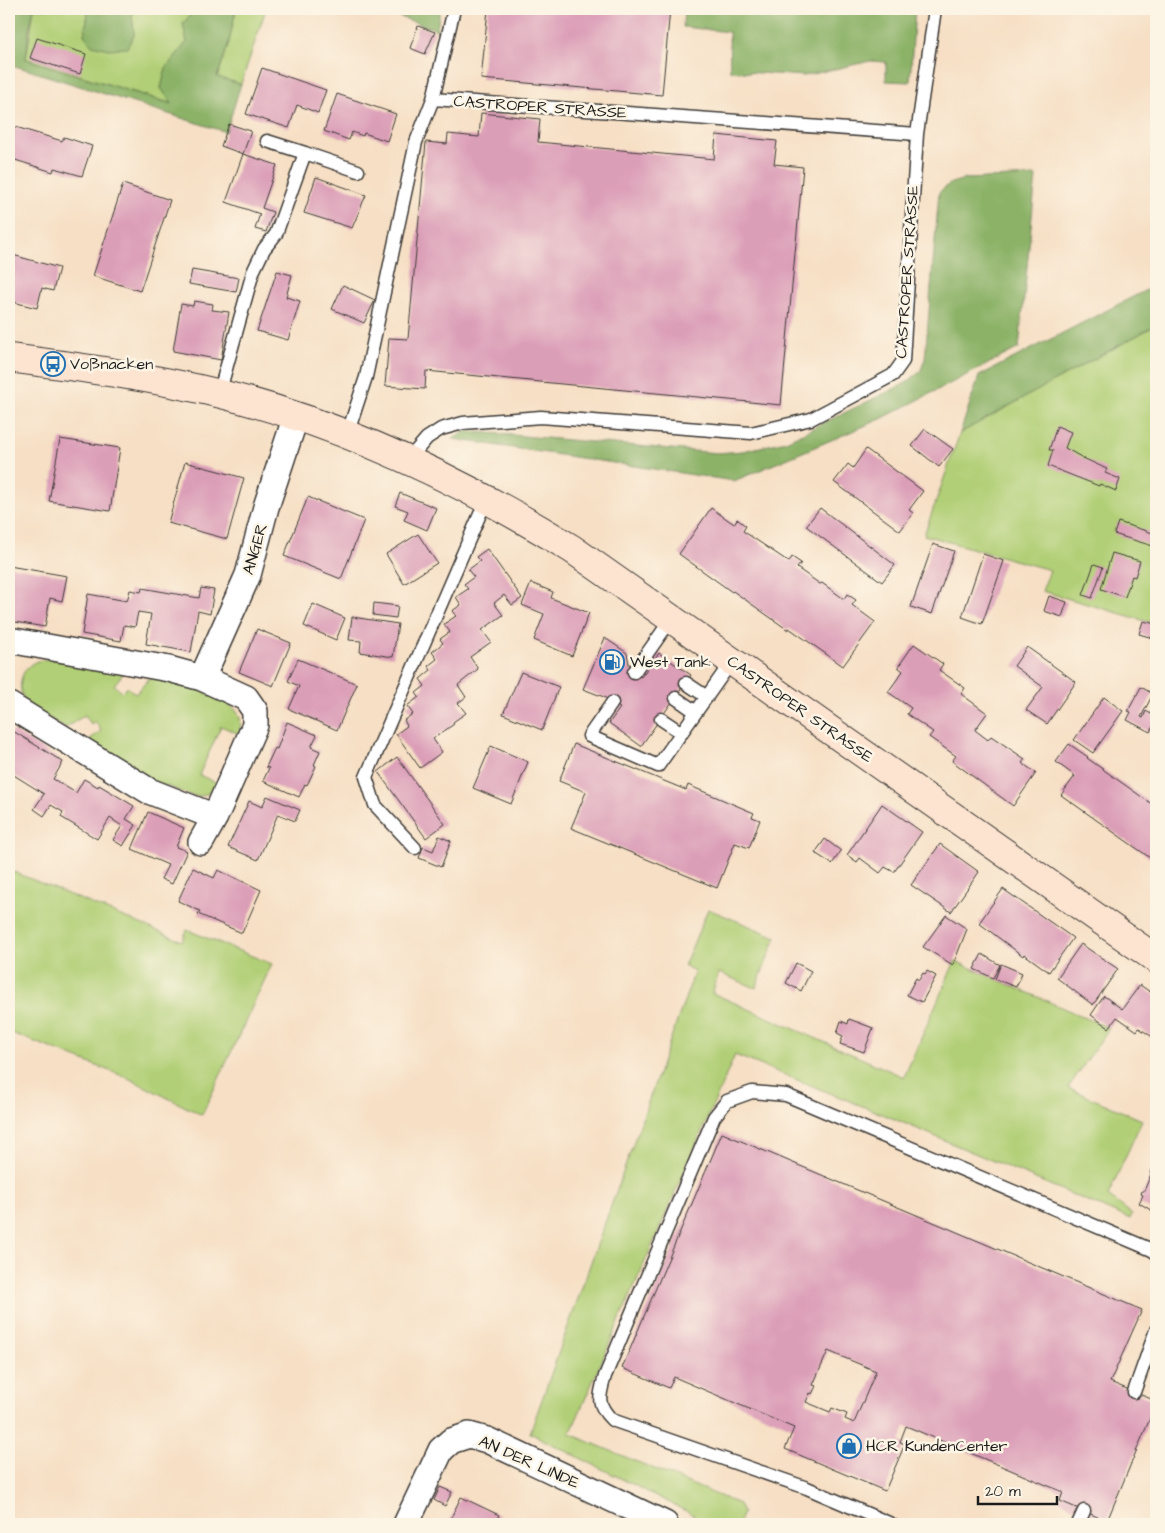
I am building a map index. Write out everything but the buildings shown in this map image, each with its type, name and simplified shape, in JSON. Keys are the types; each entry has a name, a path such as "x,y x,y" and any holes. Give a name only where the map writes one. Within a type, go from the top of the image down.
{"main road":[{"name":"CASTROPER STRASSE","path":"9,358 132,375 219,394 296,416 408,460 487,498 572,549 1156,959"}],"street":[{"name":"ANGER","path":"202,678 248,575 266,507 296,416"},
{"path":"9,642 170,669 202,678 246,698 255,711 255,725 215,817 201,842"},
{"path":"9,706 148,790 215,817"},
{"name":"AN DER LINDE","path":"406,1524 441,1450 451,1441 469,1435 488,1440 665,1524"}],"lane":[{"name":"CASTROPER STRASSE","path":"347,435 366,377 416,142 433,99 454,9"},
{"name":"CASTROPER STRASSE","path":"408,460 427,438 441,428 464,423 497,420 541,417 751,433 811,419 893,375 903,361 917,134 935,9"},
{"name":"CASTROPER STRASSE","path":"433,99 917,134"},
{"path":"267,140 358,171"},
{"path":"219,394 253,272 264,250 276,234 305,153"},
{"path":"415,848 375,805 366,777 487,498"},
{"path":"637,672 650,657 672,618"},
{"path":"612,703 589,736 658,766 732,661"},
{"path":"686,683 706,697"},
{"path":"676,698 696,712"},
{"path":"661,719 682,733"},
{"path":"891,1524 807,1488 612,1420 603,1411 598,1398 604,1376 714,1117 727,1101 752,1092 786,1095 1156,1253"},
{"path":"1134,1392 1156,1330"},
{"path":"1078,1524 1084,1511"}],"green space":[{"path":"9,9 34,9 29,30 26,59 172,104 161,88 166,68 187,42 183,24 195,9 236,9 229,42 217,77 241,84 226,132 9,64"},
{"path":"34,9 84,9 88,14 84,35 134,35 132,14 134,9 195,9 183,24 187,42 166,68 161,88 173,104 26,59"},
{"path":"84,9 134,9 132,14 134,35 127,48 108,49 92,45 84,35 88,14"},
{"path":"236,9 266,9 241,84 217,78 229,42"},
{"path":"378,9 440,9 437,30"},
{"path":"684,9 915,9 910,82 886,81 886,62 870,61 804,76 730,71 729,32 683,27"},
{"path":"1036,176 1019,348 881,419 734,481 453,439 466,431 717,453 743,451 786,441 906,383 920,372 925,359 939,192 951,183 965,179"},
{"path":"1156,285 1156,325 960,433 979,376"},
{"path":"1156,325 1156,624 1042,591 1050,570 924,535 960,433"},
{"path":"48,659 125,671 114,685 122,692 127,687 136,694 151,676 210,694 231,706 240,717 239,734 221,726 199,775 217,783 214,789 202,796 193,796 148,779 86,742 101,731 95,721 91,724 85,715 65,728 28,704 22,694 22,677 33,663"},
{"path":"9,870 182,941 187,930 272,964 202,1115 128,1078 9,1032"},
{"path":"708,909 776,937 756,988 719,973 712,993 904,1077 955,961 1109,1028 1068,1088 1142,1120 1108,1196 1132,1214 1130,1219 887,1116 735,1055 570,1434 739,1504 743,1513 738,1524 708,1524 688,1512 530,1433 695,971 684,966"}],"place":[{"name":"Voßnacken","path":"53,364"},
{"name":"West Tank","path":"612,662"},
{"name":"HCR KundenCenter","path":"849,1446"}]}
